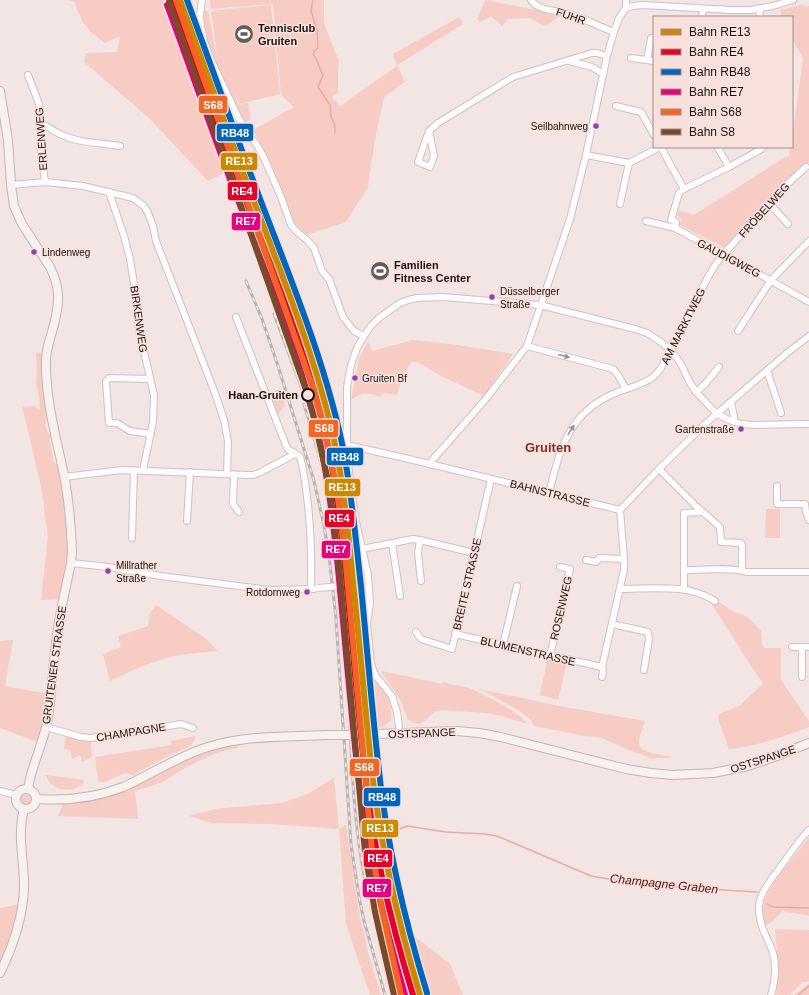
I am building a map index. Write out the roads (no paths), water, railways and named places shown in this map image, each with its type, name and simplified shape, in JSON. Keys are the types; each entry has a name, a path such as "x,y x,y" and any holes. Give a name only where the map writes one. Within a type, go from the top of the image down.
{"main road":[{"path":"0,91 8,140 14,206 22,224 50,267 57,286 57,312 47,350 46,373 48,401 64,477 72,542 71,563"},
{"name":"GRUITENER STRASSE","path":"28,788 46,727 53,679 56,637 71,563"},
{"name":"OSTSPANGE","path":"37,799 69,800 95,796 115,790 183,756 220,744 250,738 376,735 457,731 489,734 631,770 672,775 713,773 748,766 809,743"},
{"path":"28,788 35,792 37,799 32,807 24,809 17,803 16,795 20,790 28,788"},
{"path":"0,973 14,941 22,908 24,885 21,834 24,809"}],"street":[{"path":"202,0 200,16 204,41 211,60 239,119 261,153 281,197 291,225 314,248 322,271 332,285 343,317 354,331 364,336"},
{"name":"FUHR","path":"531,0 539,7 569,14 614,32"},
{"path":"429,464 482,404 527,346 570,219 586,155 607,56 619,18 626,8 626,0"},
{"path":"626,8 643,5 702,9 752,10 774,6 793,0"},
{"path":"759,8 760,16"},
{"path":"702,9 702,16"},
{"path":"631,58 651,60 651,38 653,38"},
{"path":"429,131 434,156 430,167 418,162 429,131 438,123 510,79 525,73 592,53 607,56"},
{"path":"568,61 592,67 603,74"},
{"name":"ERLENWEG","path":"28,74 39,104 44,182"},
{"path":"616,106 641,112 653,133"},
{"path":"41,123 60,134 72,138 86,142 120,146"},
{"path":"586,155 629,163 658,148"},
{"path":"661,148 684,189"},
{"path":"718,148 729,167"},
{"path":"672,225 679,193 763,148"},
{"path":"620,204 629,163"},
{"name":"FRÖBELWEG","path":"723,254 730,248 782,188 807,168"},
{"path":"11,186 44,182 83,186 133,198 144,206 153,226 156,241 224,420 228,441 233,504 239,512"},
{"name":"BIRKENWEG","path":"109,192 130,259 137,302 139,330 154,395 154,422 144,470"},
{"path":"769,203 788,224"},
{"name":"GAUDIGWEG","path":"646,221 672,225 809,302"},
{"path":"738,331 771,280 809,241"},
{"name":"AM MARKTWEG","path":"549,493 558,458 574,425 592,406 603,399 641,384 653,377 661,368 700,292 723,254"},
{"path":"400,734 397,712 392,696 376,676 371,665 367,624 370,603 369,584 350,482 347,445 347,387 351,365 357,348 364,336 371,326 387,311 400,303 416,298 453,297 540,305 636,329 653,336 671,350 681,364 696,392 717,414 742,424 809,424"},
{"path":"236,317 286,448 300,457 309,508 315,589"},
{"path":"602,677 602,667 624,570 620,510 659,469 717,414 767,370 809,336"},
{"path":"527,346 613,370 618,375 626,389"},
{"path":"696,392 705,384 719,367"},
{"path":"767,370 781,413"},
{"path":"150,379 109,378 106,381 109,423 117,423 130,431 151,434"},
{"path":"731,402 735,422"},
{"name":"BAHNSTRASSE","path":"347,445 620,510"},
{"path":"64,477 122,470 253,475 295,454"},
{"path":"659,469 720,527 721,542 740,542 742,545 742,570"},
{"path":"132,538 134,470"},
{"path":"188,521 190,472"},
{"name":"BREITE STRASSE","path":"416,632 421,639 452,649 491,479"},
{"path":"777,486 777,504 805,504 809,520"},
{"path":"684,590 684,513 703,512"},
{"path":"362,549 392,543 420,540 474,553"},
{"path":"420,540 418,553 422,581"},
{"path":"392,543 400,596"},
{"path":"586,560 596,562 599,558 624,559"},
{"path":"71,563 250,588 278,590 315,589 369,584"},
{"name":"ROSENWEG","path":"550,656 570,570 560,567"},
{"path":"684,570 809,572"},
{"path":"503,645 516,586"},
{"path":"620,589 675,588 704,594 714,600"},
{"path":"612,624 648,632 649,639 644,670"},
{"name":"BLUMENSTRASSE","path":"455,634 602,667"},
{"path":"792,648 809,647"},
{"path":"802,648 802,677"},
{"name":"CHAMPAGNE","path":"46,727 81,737 91,738 181,724 193,728"},
{"path":"0,791 16,795"},
{"path":"771,995 774,982 774,965 772,950 759,917 759,905 767,886 809,830"}],"waterway":[{"path":"313,0 311,11 317,30 318,48 313,54 323,75 318,87 330,105 331,116 335,126 335,133"},
{"name":"Champagne Graben","path":"389,833 407,826 446,832 485,834 497,836 591,876 638,884 757,892"},
{"name":"Champagne Graben","path":"767,904 773,907 809,908"},
{"path":"798,995 809,986"}],"railway":[{"path":"246,281 262,319 278,366 314,481 324,526 329,555 336,619 351,845 364,921 385,995"},
{"path":"274,314 309,408"},
{"path":"304,404 320,458 328,496 336,552 343,628"},
{"path":"344,642 354,798 362,864 377,924 402,995"}],"rail line":[{"name":"S68","path":"176,0 313,388 321,416 337,489 346,564 372,851 382,910 401,995"},
{"name":"RE13","path":"180,0 290,296 312,359 330,422 340,470 346,518 369,749 380,829 404,940 420,995"},
{"name":"RB48","path":"187,0 297,296 319,358 337,421 347,470 354,520 382,799 404,911 427,993"},
{"name":"S8","path":"169,2 306,390 314,418 330,490 339,565 365,852 375,912 394,995"},
{"name":"RE4","path":"173,2 272,267 305,360 323,424 330,456 340,522 368,801 390,913 413,995"},
{"name":"RE7","path":"167,5 298,362 316,425 323,457 333,523 361,802 383,913 405,995"}],"place":[{"name":"Tennisclub Gruiten","path":"244,34"},
{"name":"Seilbahnweg","path":"596,126"},
{"name":"Lindenweg","path":"34,252"},
{"name":"Familien Fitness Center","path":"380,271"},
{"name":"Düsselberger Straße","path":"492,297"},
{"name":"Gruiten Bf","path":"355,378"},
{"name":"Haan-Gruiten","path":"308,395"},
{"name":"Gartenstraße","path":"741,429"},
{"name":"Millrather Straße","path":"108,571"},
{"name":"Rotdornweg","path":"307,592"}],"district":[{"name":"Gruiten","path":"548,447"}]}
